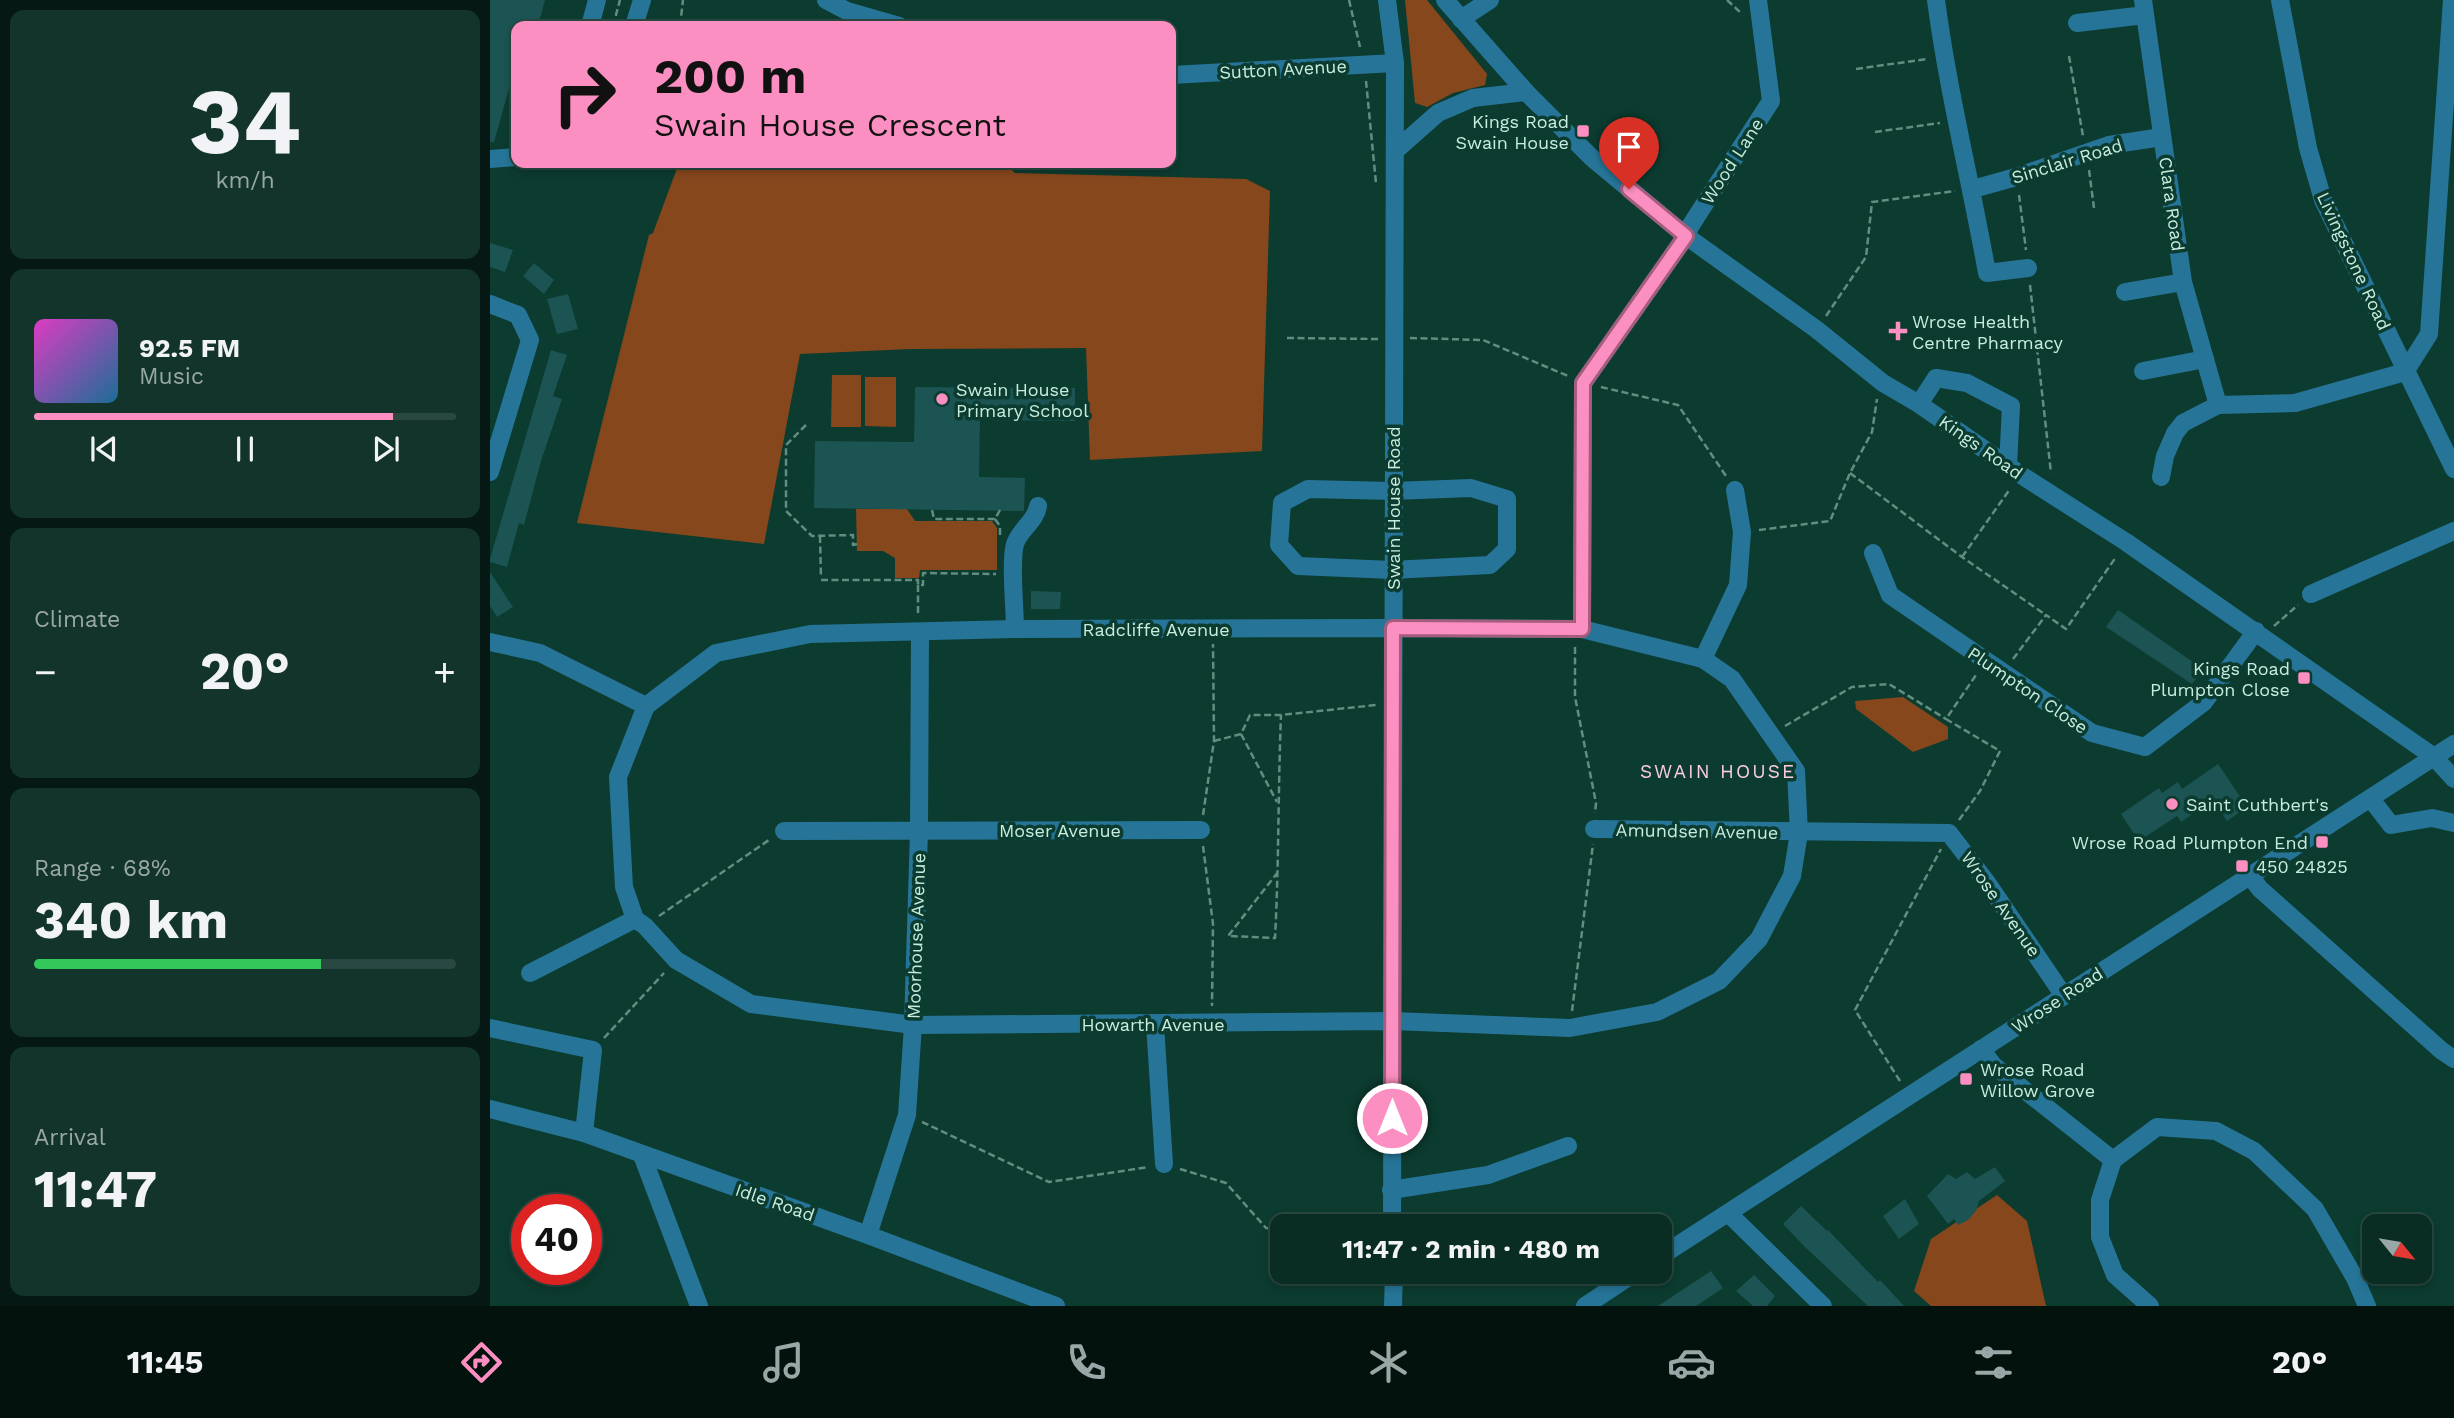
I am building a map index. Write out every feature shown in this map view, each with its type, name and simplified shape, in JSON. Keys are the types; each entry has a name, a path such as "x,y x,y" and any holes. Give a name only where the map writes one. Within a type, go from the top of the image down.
{"street":[{"path":"591,21 597,0"},
{"path":"636,21 642,0"},
{"path":"827,0 847,11 882,21"},
{"name":"Swain House Road","path":"1387,0 1395,63 1392,1214"},
{"name":"Kings Road","path":"1445,0 1526,92 1591,157 1686,236 1816,329 1883,383 1919,404 2014,471 2126,542 2256,631 2434,757 2454,779"},
{"path":"1461,19 1490,0"},
{"name":"Wood Lane","path":"1582,629 1583,383 1686,236 1771,101 1758,0"},
{"path":"1937,0 1944,56 1973,189 1987,273 2028,268"},
{"name":"Livingstone Road","path":"2280,0 2308,148 2323,201 2454,469"},
{"path":"2161,477 2165,456 2183,422 2218,405 2295,403 2405,372 2429,334 2452,0"},
{"path":"2077,23 2144,7"},
{"name":"Clara Road","path":"2144,7 2183,282 2218,405"},
{"name":"Sutton Avenue","path":"1176,75 1395,63"},
{"path":"1395,151 1438,113 1473,98 1526,92"},
{"name":"Sinclair Road","path":"1973,189 2017,177 2109,145 2162,137"},
{"path":"490,159 511,157"},
{"path":"2125,292 2183,282"},
{"path":"490,304 518,315 530,340 490,472"},
{"path":"2143,371 2205,359"},
{"path":"1919,404 1936,378 1967,383 2011,406 2014,471"},
{"path":"1471,488 1507,499 1507,549 1490,565 1392,570 1298,566 1279,545 1282,503 1308,489 1393,491 1471,488"},
{"path":"1703,659 1738,585 1742,532 1735,490"},
{"path":"1015,629 1014,548 1018,535 1035,516 1038,506"},
{"path":"2311,594 2454,531"},
{"name":"Plumpton Close","path":"1874,553 1890,595 2092,733 2145,747 2204,702 2256,631"},
{"name":"Radcliffe Avenue","path":"646,706 716,653 810,634 919,626 1015,629 1582,629 1703,659"},
{"name":"Moorhouse Avenue","path":"868,1235 907,1115 913,1025 919,831 919,626"},
{"path":"490,642 540,653 646,706 618,777 624,887 640,922 530,973"},
{"name":"Howarth Avenue","path":"640,922 676,960 751,1004 913,1025 1393,1021 1570,1028 1657,1012 1719,981 1759,939 1792,876 1799,833 1796,771 1732,680 1703,659"},
{"name":"Wrose Road","path":"1672,1249 2454,744"},
{"path":"2371,799 2391,825 2432,817 2454,823"},
{"name":"Amundsen Avenue","path":"1594,829 1799,833"},
{"name":"Moser Avenue","path":"784,831 1201,830"},
{"name":"Wrose Avenue","path":"1799,833 1950,834 1989,884 2064,996"},
{"path":"2250,876 2260,888 2454,1059"},
{"path":"1155,1024 1164,1164"},
{"path":"490,1028 593,1050 584,1133"},
{"path":"1981,1049 1993,1065 2113,1160"},
{"name":"Idle Road","path":"490,1109 584,1133 1056,1306"},
{"path":"2150,1306 2115,1275 2100,1237 2100,1200 2113,1160 2157,1126 2217,1131 2254,1152 2315,1209 2355,1278 2367,1306"},
{"path":"1391,1190 1488,1175 1568,1146"},
{"path":"642,1155 699,1306"},
{"path":"1728,1213 1823,1306"},
{"path":"1585,1306 1618,1284"}],"path":[{"path":"614,21 620,0"},
{"path":"681,21 683,0"},
{"path":"1349,0 1364,64 1377,188"},
{"path":"1856,69 1944,56"},
{"path":"2069,56 2094,208"},
{"path":"1875,132 1957,120"},
{"path":"2017,177 2051,480"},
{"path":"1816,329 1866,257 1872,202 1973,189"},
{"path":"1287,338 1393,339"},
{"path":"1742,532 1830,521 1850,473 1872,432 1883,383"},
{"path":"806,425 786,445 786,512 812,536 853,535 853,545 857,544"},
{"path":"1962,557 2014,471"},
{"path":"1850,473 1962,557 2066,629 2126,542"},
{"path":"932,510 933,519 995,519 1000,510"},
{"path":"820,536 821,581 918,580 919,626"},
{"path":"918,585 923,584 923,573 999,574"},
{"path":"2277,622 2311,594"},
{"path":"2002,673 2046,615"},
{"path":"1947,719 1986,661"},
{"path":"1771,734 1852,687 1889,684 2000,751 1980,791 1950,834 1855,1010 1909,1095"},
{"path":"1241,734 1250,715 1281,715 1393,703"},
{"path":"1278,872 1227,936 1275,938 1278,872 1277,804 1281,715"},
{"path":"1214,741 1241,734"},
{"path":"1241,734 1277,804"},
{"path":"640,922 784,831"},
{"path":"593,1050 676,960"},
{"path":"907,1115 1049,1182 1164,1164 1227,1182 1266,1228 1270,1228"}],"shaded area":[{"path":"1405,0 1427,0 1487,74 1485,85 1453,93 1427,107 1415,103"},
{"name":"Swain House Primary School","path":"677,168 1010,168 1015,173 1246,179 1270,191 1262,451 1090,460 1086,348 910,349 800,354 764,544 577,523 649,235 653,233"},
{"path":"832,375 861,375 861,427 831,427"},
{"path":"865,377 896,377 896,427 865,426"},
{"path":"856,509 907,509 915,521 992,521 997,528 997,570 920,570 919,578 895,578 895,558 883,551 857,551"},
{"path":"1903,697 1948,727 1948,739 1913,752 1856,709 1855,701"},
{"path":"1997,1195 2027,1221 2046,1306 1931,1306 1914,1291 1931,1239"}],"building":[{"path":"490,0 545,0 539,21 511,21 511,82 494,142 490,142"},
{"path":"490,243 513,250 505,272 490,267"},
{"path":"534,263 554,280 544,294 523,276"},
{"path":"568,294 578,329 557,334 547,299"},
{"path":"551,350 567,355 553,396 562,399 541,461 524,525 519,523 507,567 490,562 490,559"},
{"path":"915,387 1075,388 1075,421 980,420 979,477 1025,478 1024,511 814,508 815,441 914,442"},
{"path":"490,572 513,607 497,617 490,606"},
{"path":"1031,591 1061,592 1060,609 1031,609"},
{"path":"2118,610 2203,669 2192,684 2106,627"},
{"name":"Saint Cuthbert's","path":"2218,764 2247,807 2227,821 2213,800 2181,822 2177,816 2139,841 2121,814 2159,788 2162,793 2178,782 2182,789"},
{"path":"1995,1167 2005,1181 1979,1201 1976,1211 1968,1220 1958,1225 1954,1219 1948,1224 1927,1196 1948,1174 1956,1179 1967,1172 1975,1179"},
{"path":"1905,1199 1919,1224 1899,1239 1883,1216"},
{"path":"1801,1206 1904,1306 1868,1306 1804,1246 1783,1224"},
{"path":"1711,1271 1723,1288 1696,1306 1658,1306"},
{"path":"1754,1275 1775,1296 1767,1306 1753,1306 1736,1291"}],"place":[{"name":"Kings Road Swain House","path":"1583,131"},
{"name":"Wrose Health Centre Pharmacy","path":"1898,331"},
{"name":"Swain House Primary School","path":"942,399"},
{"name":"Kings Road Plumpton Close","path":"2304,678"},
{"name":"Saint Cuthbert's","path":"2172,804"},
{"name":"Wrose Road Plumpton End","path":"2322,842"},
{"name":"450 24825","path":"2242,866"},
{"name":"Wrose Road Willow Grove","path":"1966,1079"}],"district":[{"name":"SWAIN HOUSE","path":"1718,771"}],"route":[{"path":"1392,1118 1393,628 1582,629 1583,383 1686,236 1629,189"}]}
